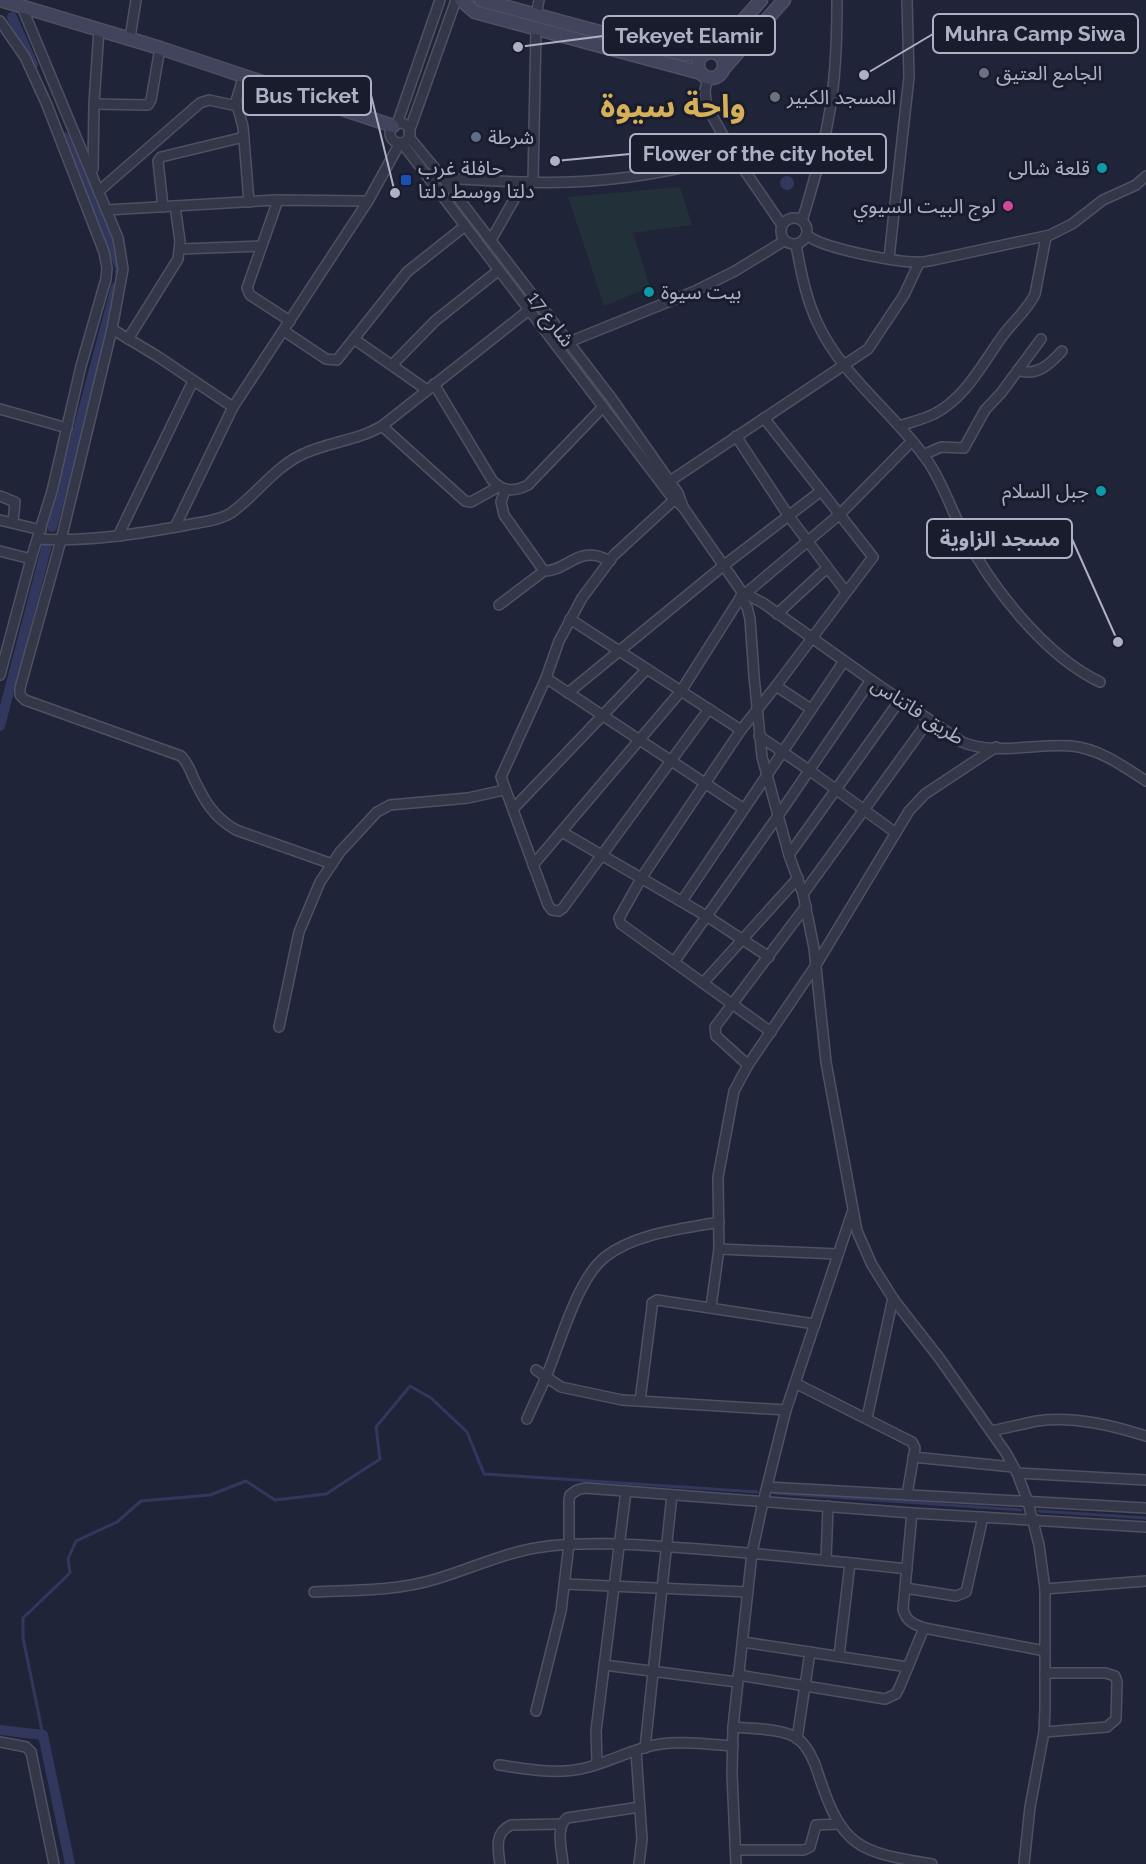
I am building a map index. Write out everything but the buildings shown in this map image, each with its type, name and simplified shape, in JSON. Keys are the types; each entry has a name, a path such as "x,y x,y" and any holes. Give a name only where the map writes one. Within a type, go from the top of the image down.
{"street":[{"path":"1,0 130,38 395,125 405,125 405,139"},
{"path":"130,38 136,0"},
{"path":"405,139 396,143 390,137 391,129 395,125 440,0"},
{"path":"175,527 233,407 368,201 405,139 456,0"},
{"path":"462,0 476,12 705,76 719,76 784,0"},
{"path":"481,0 666,50 684,54 709,53 723,57 725,67"},
{"path":"536,16 539,0"},
{"path":"761,0 698,64 705,76 706,101 734,155 782,225 781,233 784,241"},
{"path":"802,220 829,119 835,60 837,0"},
{"path":"889,258 909,77 907,0"},
{"path":"22,7 93,174 118,238 123,260 122,279 112,329 61,540 20,688 22,698 181,756 187,763 211,810 226,824 236,830 332,864"},
{"path":"0,21 25,57 47,105 106,260 106,279 0,675"},
{"path":"93,174 94,104 99,29"},
{"path":"491,240 528,182 536,29"},
{"path":"94,104 148,105 151,100 159,48"},
{"path":"420,57 434,63"},
{"path":"244,75 237,96 237,106 244,137 249,202"},
{"path":"99,190 200,103 209,100 237,106"},
{"path":"163,207 158,161 161,157 244,137"},
{"name":"شارع 17","path":"405,139 443,178 612,399 670,481 683,507 743,595"},
{"name":"شارع 17","path":"405,139 465,226 674,500 683,507"},
{"path":"443,178 570,183 627,178 696,166 734,155"},
{"path":"807,235 826,245 919,263 1046,237 1066,228 1103,200 1145,178"},
{"path":"106,210 278,200 368,201"},
{"path":"278,200 247,283 248,292 290,321"},
{"path":"128,339 174,267 180,249 175,206"},
{"path":"569,342 716,282 784,241 796,245 807,235 807,227 802,220 791,218 782,225"},
{"path":"284,331 326,359 333,361 339,358 407,272 465,226"},
{"path":"900,426 933,414 961,394 1004,335 1032,302 1046,237"},
{"path":"796,245 810,307 818,326 844,366 900,426 936,473 962,531 987,573 1022,618 1054,651 1100,682"},
{"path":"180,249 261,246"},
{"path":"670,481 868,349 904,295 919,263"},
{"path":"392,365 435,321 499,270"},
{"path":"0,520 14,522 39,535 61,540 118,536 225,516 286,464 300,456 363,436 382,426 529,310"},
{"path":"112,329 233,407"},
{"path":"354,339 430,387 492,480 501,488 504,515 544,572"},
{"path":"923,455 940,447 963,448 985,410 1001,393 1041,339"},
{"path":"1018,370 1026,373 1048,366 1062,351"},
{"path":"118,536 193,381"},
{"path":"1001,393 1015,391"},
{"path":"382,426 465,501 471,502 501,488 520,489 528,485 603,407"},
{"path":"0,409 67,428"},
{"path":"764,418 873,557 741,730 642,877 619,915 619,920 771,1032"},
{"path":"736,436 788,515 846,592"},
{"path":"533,865 681,691 743,595 840,514 912,441"},
{"path":"568,693 723,566 821,490"},
{"path":"0,496 15,502 14,522"},
{"path":"674,500 610,561 582,598 559,641 546,678 501,777 548,905 552,910 559,911 564,908 710,710"},
{"path":"0,551 31,559"},
{"path":"499,605 544,572 553,571 585,555 594,555 610,561"},
{"path":"777,614 827,568"},
{"path":"743,595 750,619 759,736 767,777 806,906 814,948 826,1062 852,1212 863,1246 893,1298 992,1431 1015,1470 1028,1502 1038,1545 1045,1588 1044,1732 1030,1807 1024,1864"},
{"name":"طريق فاتناس","path":"743,595 763,603 929,720 970,745 1087,748 1115,761 1146,781"},
{"path":"570,619 741,730"},
{"path":"0,630 12,631"},
{"path":"682,901 844,661"},
{"path":"513,809 647,669"},
{"path":"546,678 744,809"},
{"path":"674,962 708,917 871,680"},
{"path":"776,686 811,710"},
{"path":"789,855 900,700"},
{"path":"803,894 929,720"},
{"path":"759,736 896,834"},
{"path":"711,1307 719,1249 718,1177 734,1091 748,1065 816,965 909,811 925,794 996,747"},
{"path":"279,1027 299,932 320,882 340,852 384,807 468,798 504,790"},
{"path":"562,832 682,901 769,957"},
{"path":"703,983 798,878"},
{"path":"748,1065 716,1036 715,1027 806,906"},
{"path":"736,1864 733,1746 737,1679 752,1553 786,1410 852,1212"},
{"path":"527,1419 546,1378 575,1302 591,1273 604,1258 627,1245 660,1233 719,1222"},
{"path":"719,1249 838,1254"},
{"path":"867,1418 893,1298"},
{"path":"640,1401 652,1303 661,1299 815,1324"},
{"path":"536,1371 570,1389 622,1400 786,1410"},
{"path":"795,1383 909,1440 915,1446 907,1495"},
{"path":"992,1431 1038,1421 1066,1420 1099,1423 1146,1436"},
{"path":"913,1457 1015,1470 1146,1480"},
{"path":"767,1487 1146,1508"},
{"path":"536,1711 561,1611 569,1544 569,1500 573,1492 585,1488 1146,1527"},
{"path":"597,1764 596,1731 626,1491"},
{"path":"639,1864 642,1839 640,1749 653,1672 672,1495"},
{"path":"826,1560 828,1506"},
{"path":"912,1512 903,1609 905,1617 911,1623 924,1628 1045,1651"},
{"path":"905,1588 956,1596 964,1594 983,1517"},
{"path":"314,1592 395,1588 411,1585 435,1580 525,1551 569,1544 619,1544 752,1553 907,1569"},
{"path":"839,1656 850,1563"},
{"path":"1045,1588 1146,1581"},
{"path":"565,1584 748,1592"},
{"path":"604,1665 806,1687 885,1699 896,1694 924,1628"},
{"path":"743,1642 908,1667"},
{"path":"797,1739 810,1652"},
{"path":"1044,1732 1107,1727 1116,1719 1117,1682 1115,1676 1105,1673 1045,1673"},
{"path":"734,1727 784,1734 797,1739 815,1763 828,1803 839,1824 863,1848 898,1861 932,1864"},
{"path":"0,1742 26,1747 31,1752 54,1864"},
{"path":"499,1765 535,1770 567,1771 668,1743 733,1746"},
{"path":"500,1864 498,1839 506,1827 561,1824 570,1816 640,1807"},
{"path":"561,1824 563,1864"},
{"path":"736,1850 804,1850 810,1847 816,1825 839,1824"}],"shaded area":[{"path":"680,187 692,225 633,233 650,287 604,306 568,197"}],"water":[{"path":"784,176 790,176 794,183 790,190 784,190 780,186 780,180"}],"waterway":[{"path":"12,17 33,65"},
{"path":"64,137 121,269 120,272"},
{"path":"52,527 116,287"},
{"path":"0,726 47,545"},
{"path":"43,1735 23,1638 23,1618 70,1573 68,1559 76,1541 117,1522 141,1501 210,1495 246,1481 275,1500 326,1494 380,1459 376,1427 410,1386 431,1398 467,1432 484,1474 757,1492"},
{"path":"774,1493 1021,1510"},
{"path":"1039,1511 1146,1518"},
{"path":"0,1730 43,1735 70,1864"}],"place":[{"name":"Tekeyet Elamir","path":"518,47"},
{"name":"الجامع العتيق","path":"984,73"},
{"name":"Muhra Camp Siwa","path":"864,75"},
{"name":"المسجد الكبير","path":"775,97"},
{"name":"شرطة","path":"476,137"},
{"name":"Flower of the city hotel","path":"555,161"},
{"name":"قلعة شالى","path":"1102,168"},
{"name":"حافلة غرب دلتا ووسط دلتا","path":"406,180"},
{"name":"Bus Ticket","path":"395,193"},
{"name":"لوج البيت السيوي","path":"1008,206"},
{"name":"بيت سيوة","path":"649,292"},
{"name":"جبل السلام","path":"1101,491"},
{"name":"مسجد الزاوية","path":"1118,642"}],"district":[{"name":"واحة سيوة","path":"673,106"}]}
